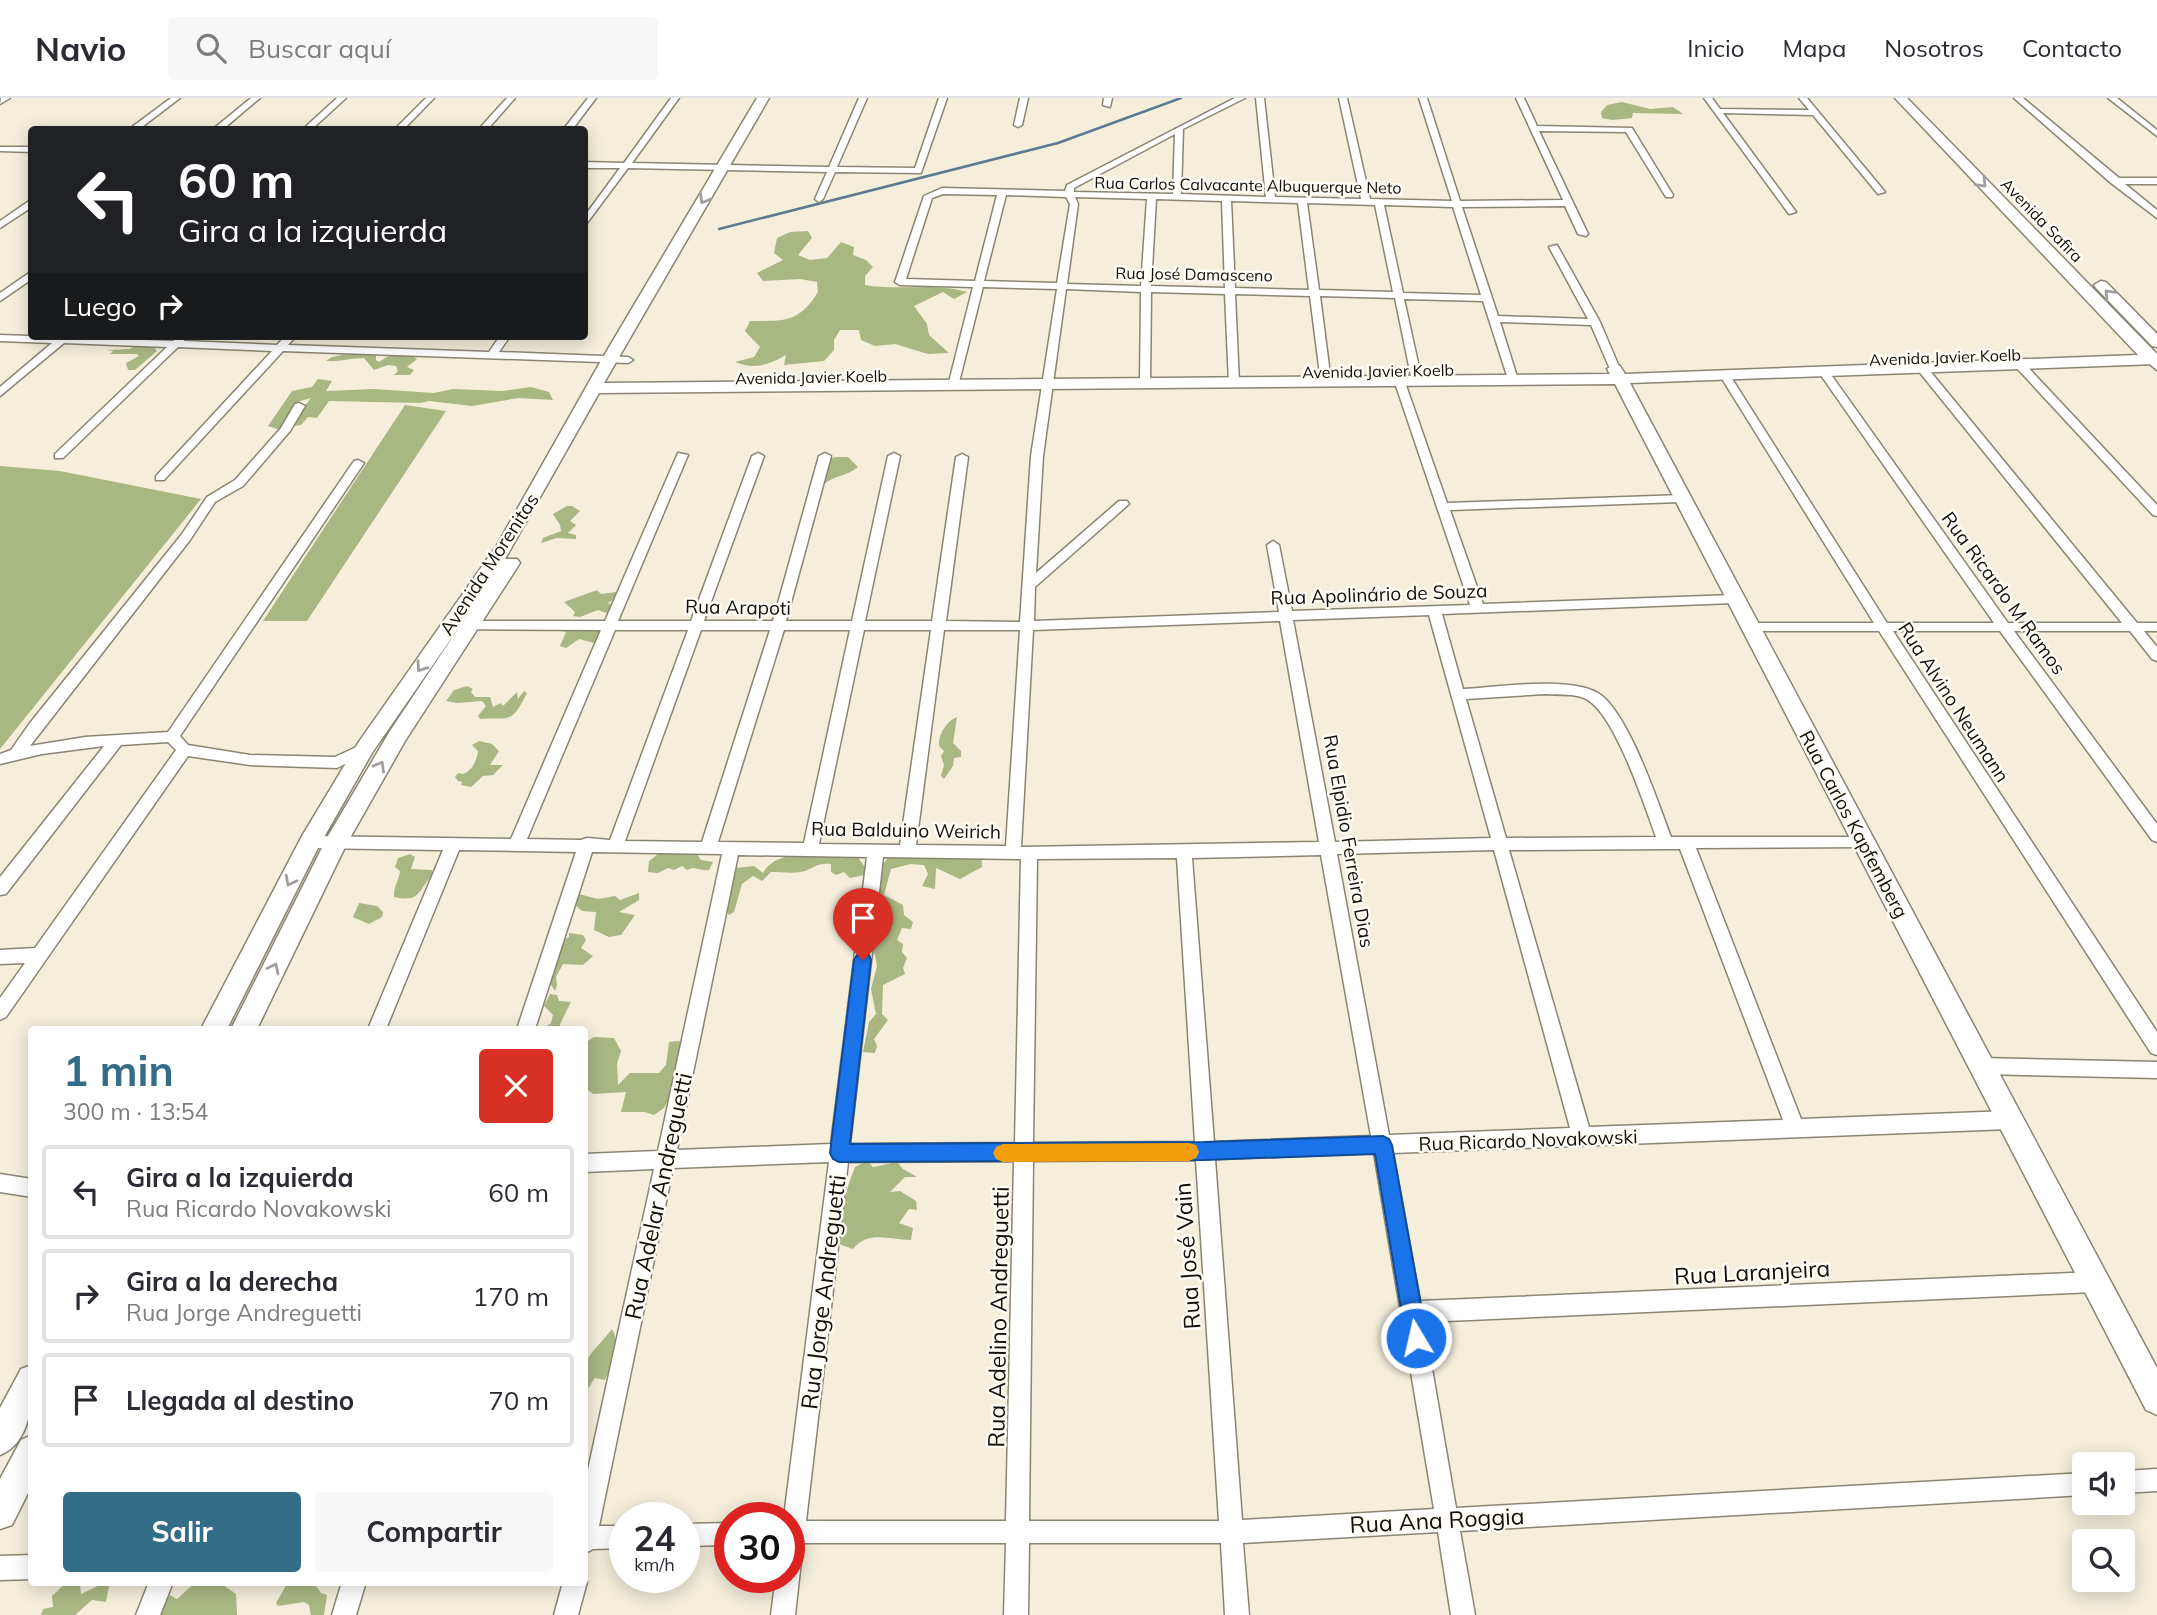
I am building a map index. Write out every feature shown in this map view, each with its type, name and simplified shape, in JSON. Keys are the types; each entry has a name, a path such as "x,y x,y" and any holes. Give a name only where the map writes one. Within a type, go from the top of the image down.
{"street":[{"path":"0,102 6,98"},
{"path":"138,126 176,98"},
{"path":"221,126 256,98"},
{"path":"310,126 342,98"},
{"path":"402,126 430,98"},
{"path":"486,126 511,98"},
{"path":"570,126 592,98"},
{"path":"588,219 675,98"},
{"name":"Avenida Morenitas","path":"668,288 763,98"},
{"name":"Avenida Morenitas","path":"605,384 610,359 776,98"},
{"path":"819,199 863,98"},
{"path":"588,165 918,172 943,98"},
{"path":"1018,125 1024,98"},
{"path":"1069,194 1070,187 1241,98"},
{"path":"1260,98 1271,199"},
{"path":"1343,98 1366,202"},
{"path":"1423,98 1511,375"},
{"path":"1520,98 1583,234"},
{"path":"1708,98 1792,212"},
{"path":"1803,98 1881,192"},
{"name":"Avenida Safira","path":"1900,98 2152,357"},
{"name":"Avenida Safira","path":"1917,98 2044,227"},
{"path":"2018,98 2157,215"},
{"path":"2112,98 2157,134"},
{"path":"1718,111 1816,113"},
{"path":"1177,197 1179,128"},
{"path":"1534,128 1629,130 1669,195"},
{"path":"0,149 28,150"},
{"path":"0,158 13,149"},
{"path":"1950,150 1968,150"},
{"path":"2114,181 2157,181"},
{"name":"Rua Carlos Calvacante Albuquerque Neto","path":"900,282 928,196 942,191 1457,204 1569,203"},
{"path":"954,381 1002,192"},
{"name":"Rua Adelino Andreguetti","path":"1016,1615 1026,1153 1021,852 1025,626 1037,456 1074,204 1069,194"},
{"path":"1144,379 1152,196"},
{"path":"1226,198 1233,378"},
{"path":"1302,200 1325,377"},
{"path":"1379,202 1416,376"},
{"path":"0,225 28,205"},
{"name":"Rua Carlos Kapfemberg","path":"1554,247 1595,322 1618,374 1681,498 2157,1399"},
{"name":"Avenida Safira","path":"2091,275 2157,343"},
{"path":"0,299 28,277"},
{"name":"Rua José Damasceno","path":"900,282 1487,298"},
{"path":"1494,319 1595,322"},
{"path":"0,338 28,338"},
{"path":"0,393 62,340"},
{"path":"59,456 180,340 491,356 610,359 631,354"},
{"path":"160,478 287,340"},
{"path":"389,351 398,340"},
{"path":"491,356 502,340"},
{"name":"Avenida Morenitas","path":"245,1026 336,842 505,546 605,384 631,354"},
{"name":"Avenida Javier Koelb","path":"1047,380 1724,374 2152,357"},
{"name":"Avenida Javier Koelb","path":"1618,374 2152,357"},
{"path":"2018,363 2157,513"},
{"path":"1921,367 2157,656"},
{"name":"Rua Ricardo M Ramos","path":"1822,371 2157,836"},
{"name":"Rua Alvino Neumann","path":"1724,374 1882,627 2157,1047"},
{"path":"1397,376 1478,610"},
{"path":"605,384 1047,380"},
{"path":"17,753 186,537 211,500 239,483 286,429 299,406"},
{"path":"517,844 682,455"},
{"path":"616,845 758,456"},
{"path":"708,849 778,627 825,456"},
{"path":"810,850 894,456"},
{"path":"907,851 962,457"},
{"path":"172,737 358,463"},
{"path":"1441,507 1681,498"},
{"path":"1028,587 1123,504"},
{"name":"Rua Elpidio Ferreira Dias","path":"1273,545 1383,1145 1463,1615"},
{"name":"Rua Apolinário de Souza","path":"1025,626 1734,599"},
{"path":"1435,612 1582,1137"},
{"name":"Avenida Morenitas","path":"216,1026 310,842 365,748 460,625"},
{"name":"Rua Arapoti","path":"460,625 1025,626"},
{"path":"1749,627 2157,627"},
{"path":"1458,694 1567,690 1594,697 1614,719 1666,843"},
{"path":"0,759 17,753 117,739 172,737 184,750 250,760 337,763 365,748"},
{"path":"0,890 117,739"},
{"path":"0,1012 184,750"},
{"name":"Rua Balduino Weirich","path":"310,842 1021,852 1184,852 1502,844 1865,842"},
{"path":"378,1026 454,843"},
{"path":"1686,843 1797,1130"},
{"path":"527,1026 587,844"},
{"name":"Rua Adelar Andreguetti","path":"588,1526 731,849"},
{"name":"Rua Jorge Andreguetti","path":"796,1502 876,850"},
{"name":"Rua José Vain","path":"1184,852 1237,1615"},
{"path":"0,957 38,955"},
{"path":"1982,1066 2157,1070"},
{"name":"Rua Ricardo Novakowski","path":"588,1163 839,1153 1204,1151 2009,1120"},
{"path":"0,1183 28,1187"},
{"name":"Rua Laranjeira","path":"1412,1312 2094,1282"},
{"path":"0,1439 28,1387"},
{"path":"0,1513 28,1459"},
{"path":"2135,1481 2157,1480"},
{"name":"Rua Ana Roggia","path":"805,1532 1232,1532 2072,1485"},
{"path":"588,1540 609,1538"},
{"path":"0,1568 28,1567"},
{"path":"148,1615 160,1586"},
{"path":"344,1615 353,1586"},
{"path":"566,1615 574,1586"},
{"path":"783,1615 786,1593"}],"green space":[{"path":"1622,102 1650,109 1673,107 1683,114 1633,113 1632,118 1602,118 1601,112 1607,105"},
{"path":"808,231 812,238 798,255 810,260 827,258 841,242 854,247 853,255 866,260 873,267 865,276 865,285 942,288 967,292 954,299 943,292 914,306 927,324 929,335 949,353 928,354 895,344 875,346 861,340 859,330 840,330 834,340 834,350 824,361 784,365 786,355 761,365 749,366 735,362 754,357 760,347 745,331 750,321 790,318 804,310 818,292 817,282 800,279 763,281 757,273 783,260 774,253 777,238 790,232"},
{"path":"140,344 151,344 157,351 135,370 128,370 126,363 139,356 137,354 110,354 113,351 106,350 129,349"},
{"path":"362,351 376,355 379,362 398,353 417,359 407,367 414,370 410,375 394,375 398,371 396,366 388,365 374,370 364,358 326,361 332,357"},
{"path":"318,379 332,381 326,391 374,389 434,393 453,389 502,391 531,387 549,392 553,400 518,398 472,406 429,401 329,401 317,418 308,417 301,425 295,426 297,416 311,398 297,402 280,430 268,426 292,391 312,387"},
{"path":"405,405 446,411 307,621 263,621"},
{"path":"848,457 858,467 824,484 827,460"},
{"path":"0,466 60,471 201,499 0,749"},
{"path":"567,506 580,511 570,521 576,525 568,533 576,535 576,539 557,538 541,543 543,538 561,531 553,514"},
{"path":"597,590 601,594 616,592 619,596 608,603 615,606 609,614 598,610 580,617 573,616 575,612 564,602"},
{"path":"604,620 609,622 600,629 598,644 579,639 566,648 560,646 566,632 561,631 560,625"},
{"path":"467,686 473,689 471,692 475,697 490,697 493,707 501,703 503,706 517,692 518,699 524,691 527,693 513,715 480,719 478,716 486,706 482,701 446,701 454,690"},
{"path":"957,717 953,743 961,751 961,757 954,758 953,766 944,779 941,776 944,765 941,756 944,751 939,746 940,737 947,725"},
{"path":"479,741 492,744 499,751 490,765 503,765 493,775 483,776 471,787 461,785 462,782 455,777 458,773 466,773 474,765 478,751 472,745"},
{"path":"662,851 696,853 701,860 713,862 709,870 687,870 682,866 658,873 648,872 649,861"},
{"path":"858,852 859,859 868,871 865,875 850,878 844,872 836,875 831,872 831,864 826,864 801,872 771,872 762,881 753,876 742,884 734,912 729,915 725,909 736,868 754,866 763,873 770,865 792,855"},
{"path":"981,852 982,867 960,879 936,868 935,889 922,886 928,874 924,865 911,864 891,869 884,895 903,905 904,915 913,922 911,929 902,928 897,940 903,944 902,952 907,958 903,968 905,974 883,985 882,1014 888,1020 874,1039 877,1046 875,1053 863,1052 869,1022 876,1014 871,989 877,966 872,940 876,933 884,931 888,921 877,897 879,877 886,860 892,854"},
{"path":"410,854 415,857 411,869 432,870 433,875 414,897 394,897 400,871 395,867 398,858"},
{"path":"639,893 639,900 619,912 635,915 621,935 609,937 594,930 596,912 582,911 573,903 579,894 598,899 615,896 620,900"},
{"path":"359,903 377,906 383,912 382,917 369,924 353,917"},
{"path":"569,933 583,935 586,940 581,948 593,956 583,965 563,964 556,977 555,991 550,983 555,971 557,944 569,937"},
{"path":"550,994 557,995 559,1001 571,1002 560,1026 546,1026 551,1023 553,1015 544,1006"},
{"path":"594,1037 614,1038 621,1051 617,1064 618,1085 630,1073 659,1073 666,1065 669,1042 679,1041 685,1045 671,1095 664,1108 654,1115 645,1112 621,1112 626,1092 593,1094 588,1090 588,1041"},
{"path":"867,1161 873,1167 897,1162 917,1177 905,1177 890,1192 900,1191 916,1201 917,1210 909,1209 899,1223 913,1228 911,1240 872,1238 859,1243 853,1249 839,1244 841,1215 848,1186 855,1167"},
{"path":"612,1329 616,1349 611,1367 605,1380 595,1378 588,1388 590,1356"},
{"path":"63,1586 80,1586 81,1594 98,1586 109,1586 106,1602 92,1600 75,1615 41,1615 43,1609 53,1607 52,1596"},
{"path":"192,1586 225,1586 236,1594 237,1615 154,1615 170,1595 177,1599"},
{"path":"286,1586 316,1586 321,1593 327,1595 324,1615 311,1615 309,1605 304,1602 278,1606 276,1603"}],"waterway":[{"path":"719,229 1058,143 1181,98"}],"slow traffic":[{"path":"1003,1153 1189,1152"}],"route":[{"path":"863,960 839,1153 1204,1151 1383,1145 1416,1338"}]}
